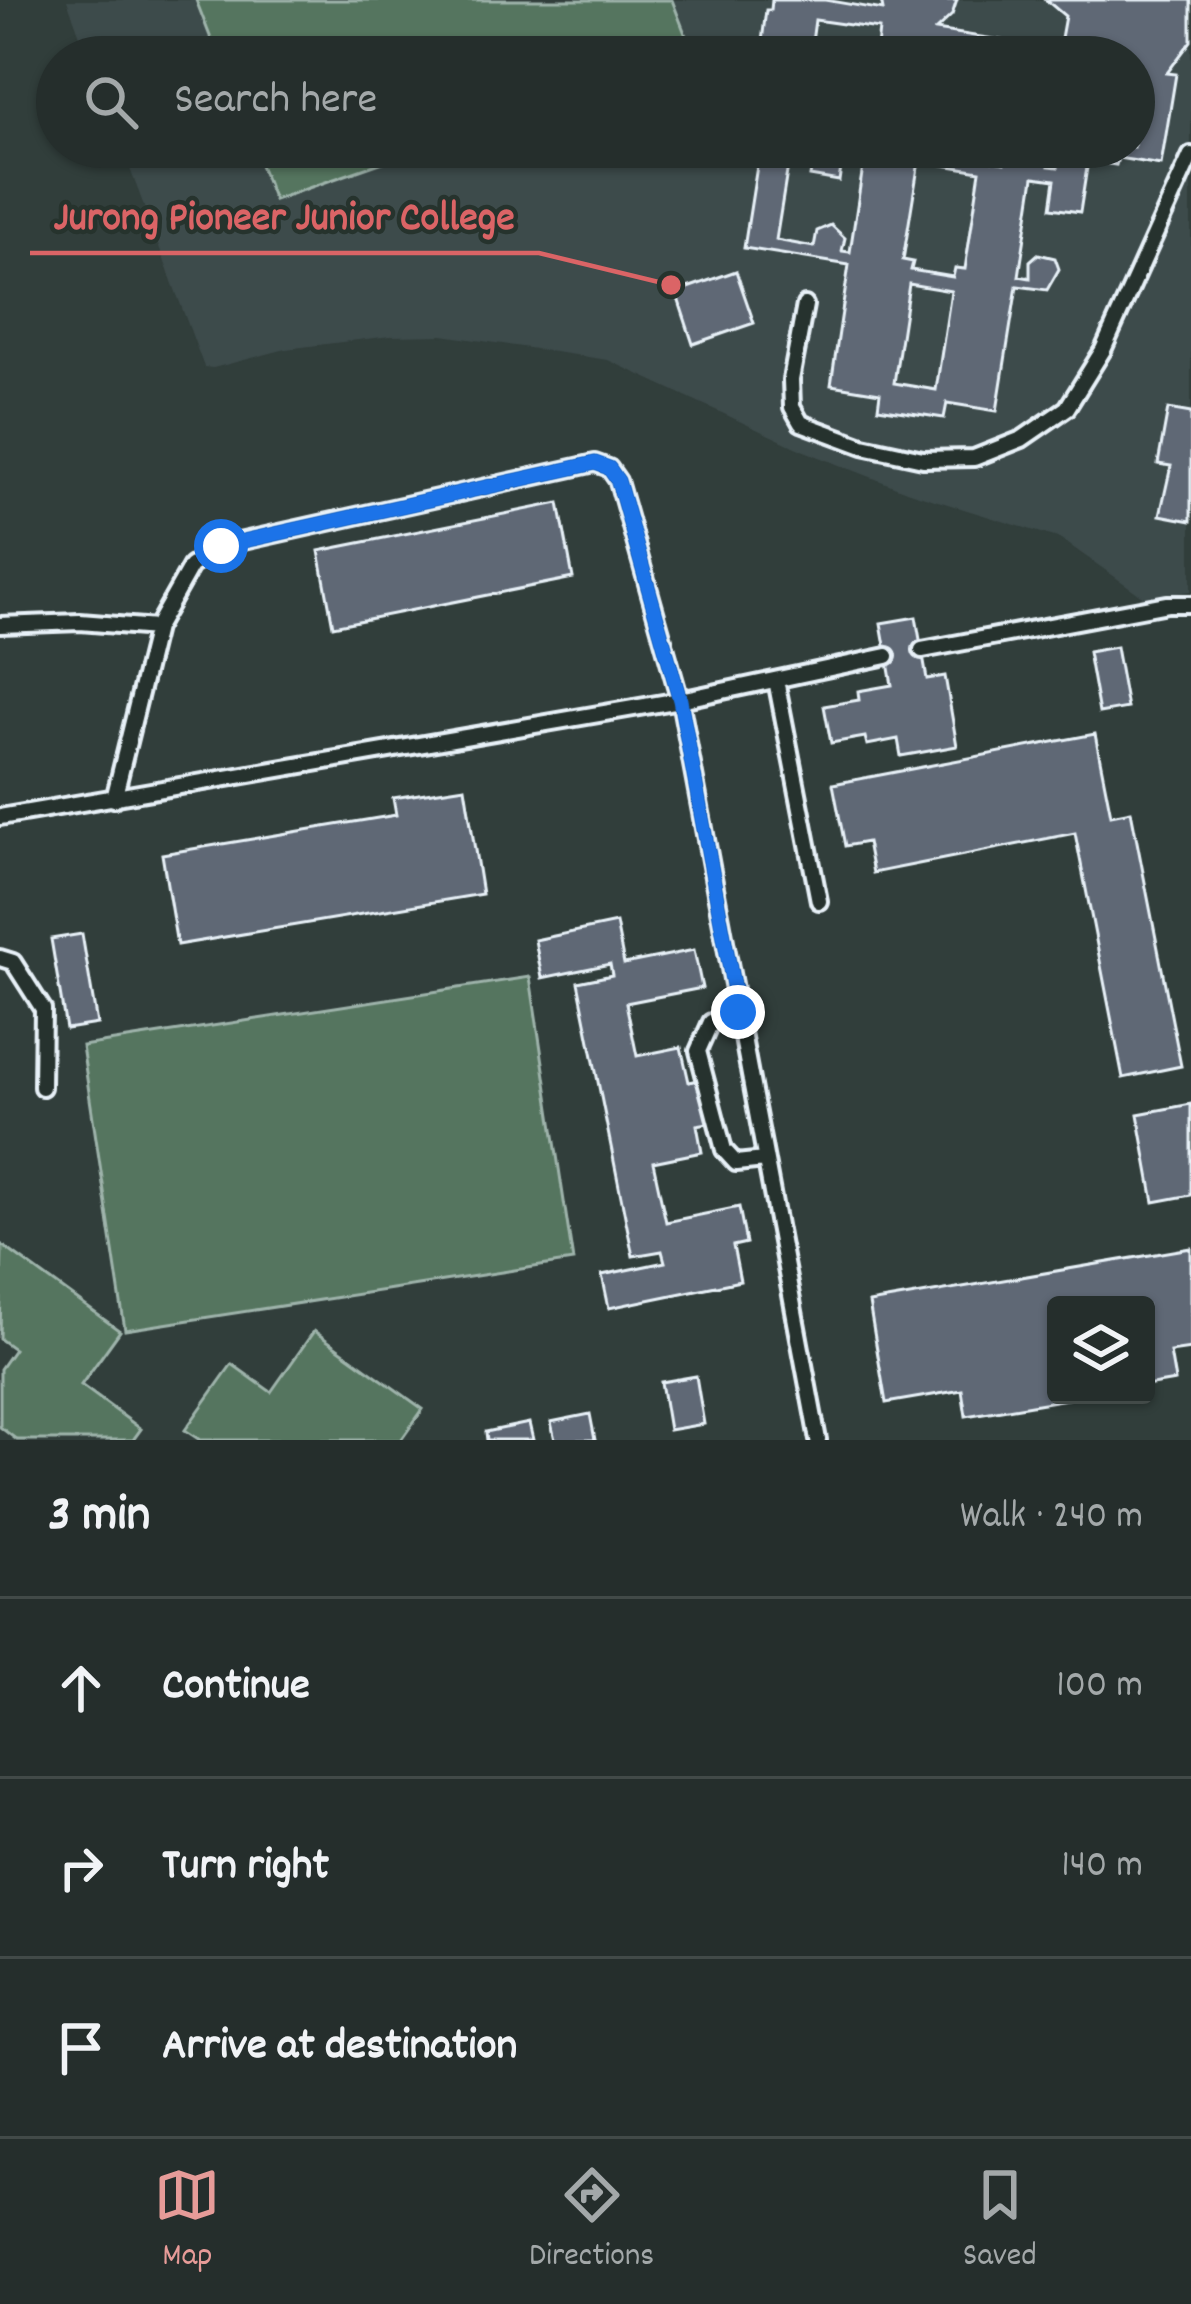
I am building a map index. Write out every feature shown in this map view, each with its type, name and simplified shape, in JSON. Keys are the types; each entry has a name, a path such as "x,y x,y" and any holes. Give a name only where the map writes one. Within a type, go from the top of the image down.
{"lane":[{"path":"806,305 791,380 791,407 801,423 863,446 923,459 974,458 1022,439 1067,408 1103,350 1191,155"},
{"path":"114,799 156,628 191,566 221,546 595,463 609,468 618,481 680,700 818,1440"},
{"path":"922,650 1167,604 1191,604"},
{"path":"0,626 80,622 156,628"},
{"path":"0,818 680,700 887,656"},
{"path":"776,680 819,901"},
{"path":"0,958 13,962 44,1009 42,1087"},
{"path":"738,1012 711,1022 698,1051 724,1150 736,1162 765,1160"}],"shaded area":[{"path":"67,0 1191,0 1191,591 1145,598 1061,539 909,492 802,450 608,360 443,335 390,336 286,349 204,367 130,168 1155,168 1155,36 80,36"}],"green space":[{"path":"196,0 672,0 686,36 210,36"},
{"path":"261,168 366,168 274,200"},
{"path":"530,977 573,1261 125,1330 82,1046"},
{"path":"2,1245 120,1331 81,1385 141,1429 133,1440 17,1440 0,1427 0,1369 14,1349 0,1339"},
{"path":"314,1331 423,1409 401,1440 200,1440 185,1430 232,1364 271,1392"}],"building":[{"path":"772,0 825,0 883,10 881,0 957,0 952,15 936,30 975,36 878,36 879,29 815,20 813,36 763,36 766,10 771,10"},
{"path":"1046,0 1191,0 1191,41 1167,73 1176,74 1161,165 1155,164 1155,36 1061,36 1065,16"},
{"path":"757,168 788,168 776,240 814,247 817,231 831,225 845,238 842,251 850,252 863,168 918,168 903,260 913,262 911,270 953,277 955,268 965,269 980,171 962,168 1087,168 1080,212 1051,208 1055,180 1034,177 1019,276 1030,278 1030,261 1038,254 1055,258 1059,269 1047,290 1017,286 997,411 947,403 944,418 878,408 880,393 831,385 849,265 744,248","holes":["909,284 951,291 936,390 894,383"]},
{"path":"811,168 841,168 839,181 810,176"},
{"path":"736,271 754,323 693,344 676,292"},
{"path":"1168,409 1191,413 1191,521 1160,515 1171,466 1158,464"},
{"path":"559,503 573,578 333,626 319,551"},
{"path":"916,617 927,679 945,676 957,746 901,756 898,739 867,745 865,737 831,743 824,706 859,700 858,691 892,685 881,623"},
{"path":"1116,647 1127,708 1099,713 1088,652"},
{"path":"1095,734 1111,815 1131,811 1181,1066 1123,1078 1075,833 873,873 867,842 845,846 833,784"},
{"path":"465,787 482,894 177,945 162,854 396,815 393,798"},
{"path":"616,923 624,964 694,950 702,988 626,1003 637,1056 681,1047 689,1082 699,1080 708,1123 697,1125 702,1152 653,1162 666,1222 739,1207 746,1243 733,1246 740,1281 609,1308 602,1275 665,1262 662,1251 633,1256 578,982 612,975 610,964 542,978 535,940"},
{"path":"82,934 97,1024 66,1029 51,939"},
{"path":"1191,1104 1191,1195 1154,1202 1138,1114"},
{"path":"1191,1248 1191,1349 1170,1352 1175,1381 1155,1384 1155,1296 1047,1296 1047,1402 966,1416 962,1390 886,1403 869,1303"},
{"path":"696,1376 704,1424 669,1430 661,1382"},
{"path":"590,1414 595,1440 555,1440 551,1422"},
{"path":"529,1423 533,1440 487,1440 486,1432"}],"place":[{"name":"Jurong Pioneer Junior College","path":"671,285"}],"route":[{"path":"221,546 595,463 609,468 618,481 680,700 738,1012"}]}
